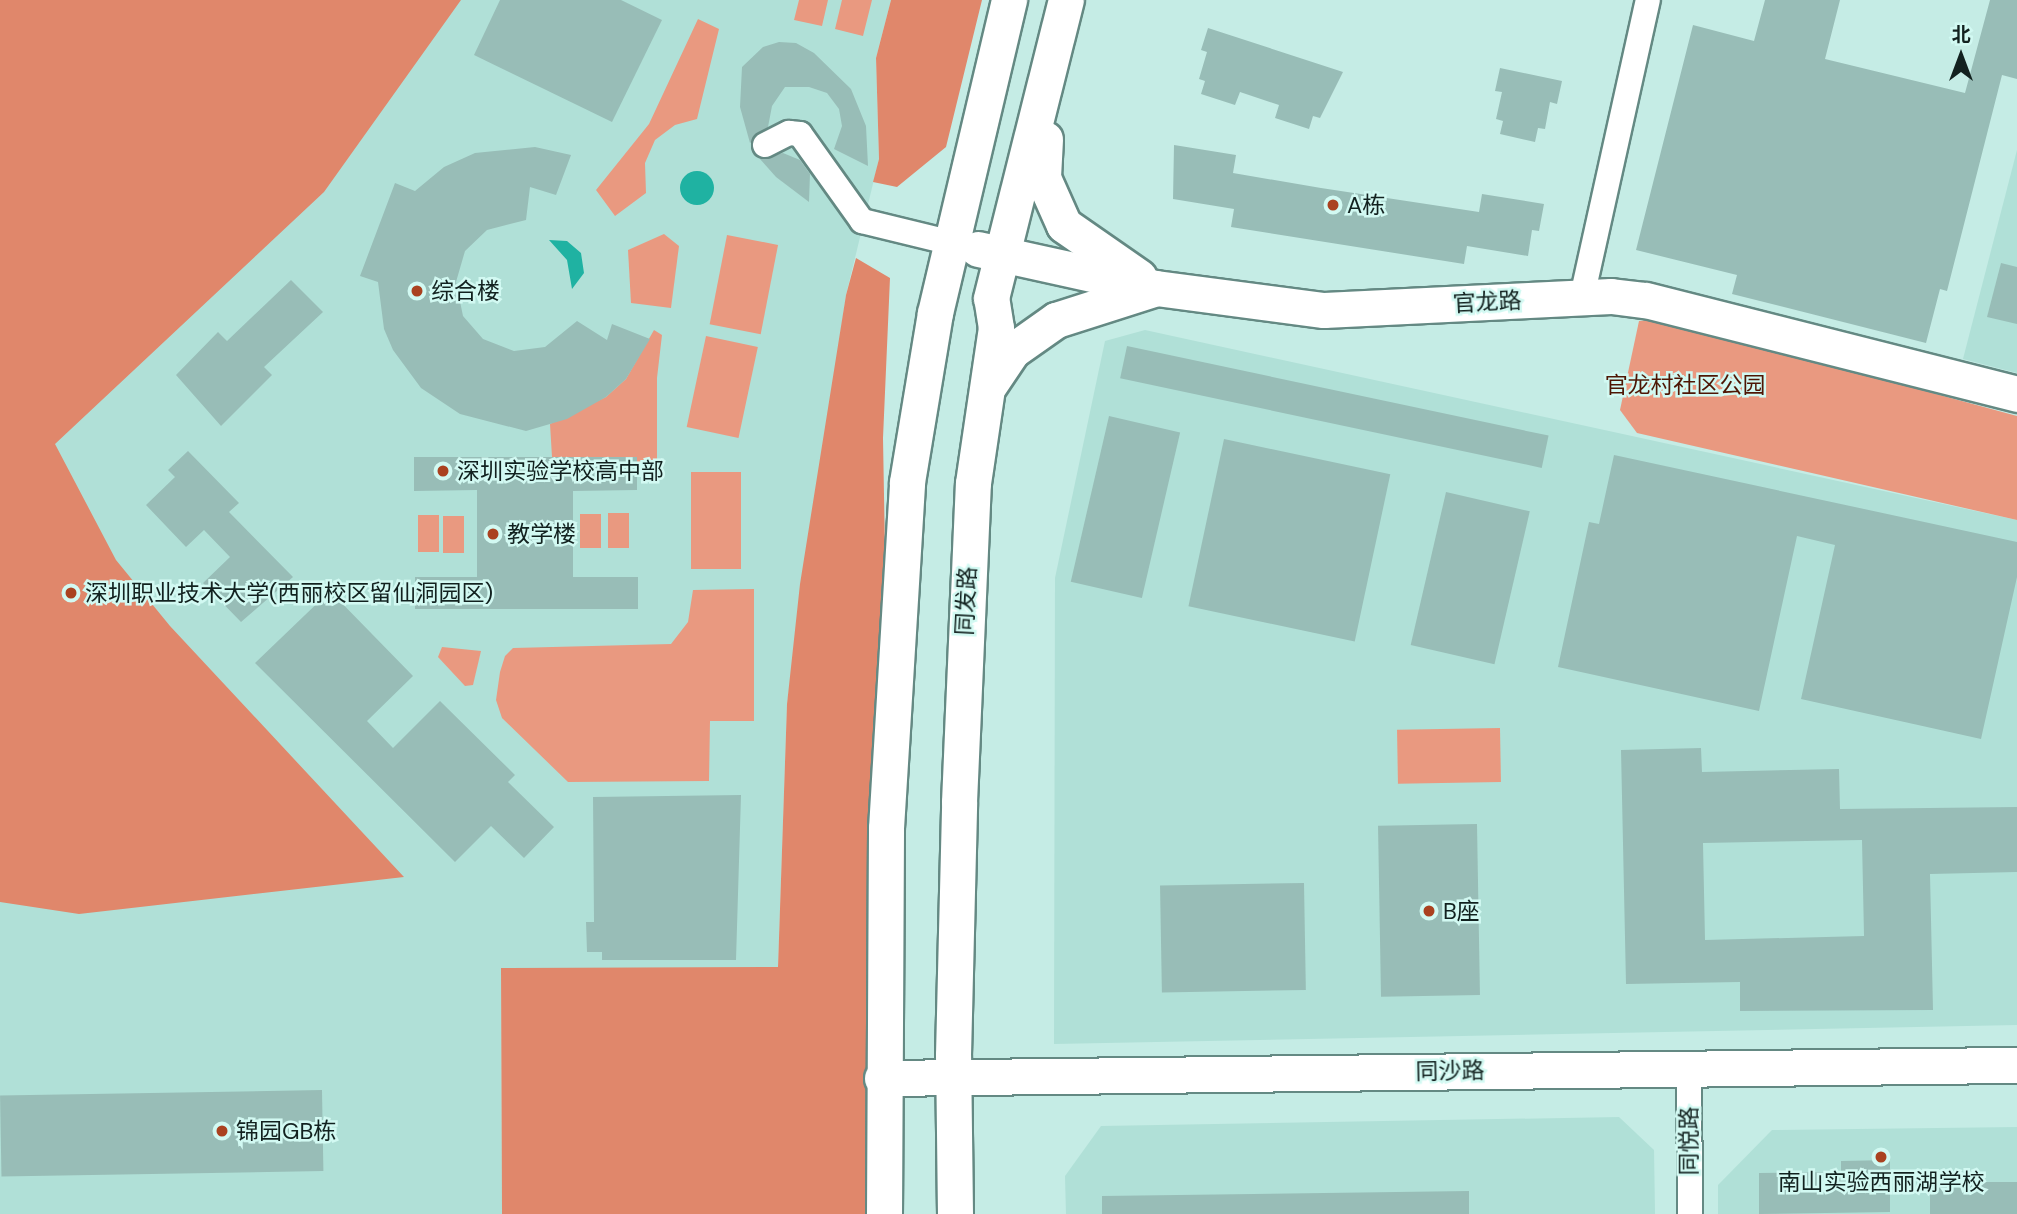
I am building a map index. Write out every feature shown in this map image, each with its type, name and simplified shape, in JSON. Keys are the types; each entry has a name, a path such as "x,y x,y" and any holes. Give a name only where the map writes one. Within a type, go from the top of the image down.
{"main road":[{"path":"884,1214 882,1078 886,828 902,533 916,418 952,243 1009,0"},
{"name":"同发路","path":"955,1214 953,1077 964,624 973,483 996,328 991,298 1066,0"},
{"path":"1050,68 1043,178 1054,210 1077,237 1156,288"},
{"name":"官龙路","path":"952,243 1156,288 1324,310 1582,297 1646,300 2017,394"},
{"path":"986,394 1000,363 1047,326 1075,312 1156,288"},
{"name":"同沙路","path":"882,1078 2017,1065"}],"street":[{"path":"1582,297 1648,0"},
{"path":"765,145 782,135 800,134 862,221 952,243"},
{"name":"同悦路","path":"1689,1069 1690,1214"}],"shaded area":[{"path":"0,0 891,0 876,58 879,159 846,295 787,704 778,968 501,968 502,1214 0,1214"},
{"path":"0,0 461,0 324,192 55,444 116,560 170,626 404,877 79,914 0,902"},
{"path":"891,0 982,0 946,147 897,187 873,182 879,159 876,58"},
{"path":"2017,150 2017,373 1963,359"},
{"path":"697,171 709,176 714,188 709,200 697,205 685,200 680,188 685,176"},
{"path":"549,240 567,241 581,253 584,273 572,289 567,260"},
{"path":"856,258 890,278 883,438 885,551 872,767 867,951 868,1214 502,1214 501,968 778,967 787,704 800,584 846,295"},
{"path":"1145,330 2017,520 2017,1025 1054,1044 1055,578 1105,341"},
{"path":"1619,1117 1654,1150 1655,1214 1066,1214 1065,1176 1101,1126"},
{"name":"南山实验西丽湖学校","path":"2017,1127 2017,1214 1718,1214 1718,1185 1772,1130"}],"green space":[{"path":"799,0 828,0 822,26 794,20"},
{"path":"842,0 872,0 863,36 835,29"},
{"path":"698,19 719,29 697,119 675,125 655,140 645,163 646,193 615,216 596,190 649,124"},
{"path":"664,234 679,246 671,308 631,303 628,250"},
{"path":"727,235 778,245 761,334 710,324"},
{"name":"官龙村社区公园","path":"1661,319 2017,416 2017,520 1637,433 1620,410 1639,321"},
{"path":"654,330 662,335 657,378 657,470 637,470 636,457 552,457 550,424 606,397 626,379"},
{"path":"706,336 758,347 739,438 687,427"},
{"path":"691,472 741,472 741,569 691,569"},
{"path":"608,513 629,513 629,548 608,548"},
{"path":"580,514 601,514 601,548 580,548"},
{"path":"418,515 439,515 439,552 418,552"},
{"path":"443,516 464,516 464,553 443,553"},
{"path":"754,589 754,721 710,721 709,781 568,782 502,718 496,700 500,672 505,656 513,648 671,644 688,622 693,590"},
{"path":"442,647 481,651 473,685 465,686 438,657"},
{"path":"1500,728 1501,782 1398,784 1397,730"}],"building":[{"path":"500,0 621,0 662,20 612,122 474,55"},
{"path":"1765,0 1840,0 1825,59 1965,93 1990,0 2017,0 2017,79 2002,75 1947,291 1940,289 1926,343 1732,294 1737,275 1636,250 1693,25 1754,41"},
{"path":"1208,28 1343,72 1320,118 1313,116 1309,129 1275,118 1279,105 1240,92 1235,105 1201,94 1205,81 1199,79 1207,52 1201,50"},
{"path":"779,42 796,43 814,53 851,89 866,126 868,166 834,149 842,126 839,109 827,93 809,87 785,87 772,106 768,127 750,143 740,107 742,67 763,47"},
{"path":"1500,68 1562,81 1557,104 1550,102 1545,129 1538,128 1535,142 1500,134 1503,121 1496,119 1502,92 1495,91"},
{"name":"A栋","path":"1174,145 1236,155 1233,173 1321,188 1479,212 1482,194 1544,204 1539,231 1532,230 1528,256 1467,246 1464,264 1231,227 1234,209 1173,199"},
{"name":"综合楼","path":"535,147 571,155 556,195 530,187 526,220 487,230 465,251 456,282 463,316 483,339 514,351 545,347 577,321 607,340 612,324 650,339 626,379 606,397 567,419 526,431 460,414 421,388 393,350 384,329 378,282 360,276 395,183 415,191 444,167 475,153"},
{"path":"783,153 800,160 810,174 809,202 776,177 760,159"},
{"path":"2001,263 2017,267 2017,324 1987,317"},
{"path":"291,280 323,312 264,367 272,375 221,426 176,375 218,332 227,341"},
{"path":"1127,346 1549,436 1542,468 1120,378"},
{"path":"1109,416 1180,432 1142,598 1071,582"},
{"path":"1224,439 1390,474 1355,642 1188,606"},
{"path":"188,451 239,503 229,512 293,577 241,622 203,583 230,557 204,530 186,547 146,505 175,477 168,470"},
{"path":"1614,455 2017,542 2017,577 1981,739 1801,699 1835,545 1797,536 1759,711 1558,667 1589,522 1599,524"},
{"name":"教学楼","path":"414,457 637,457 637,490 573,491 573,577 638,577 638,609 415,609 415,577 477,577 477,490 414,491"},
{"path":"1446,492 1530,511 1494,664 1411,645"},
{"path":"330,591 413,676 367,721 393,748 440,701 515,775 508,782 554,827 524,858 491,826 455,862 255,663"},
{"path":"1701,748 1702,772 1839,769 1840,809 2017,807 2017,872 1930,874 1933,1010 1740,1011 1740,982 1626,984 1621,750","holes":["1862,840 1864,936 1705,940 1703,843"]},
{"path":"741,795 736,960 602,960 602,952 587,952 586,922 594,922 593,797"},
{"name":"B座","path":"1477,824 1480,995 1381,997 1378,826"},
{"path":"1304,883 1306,990 1162,992 1160,886"},
{"name":"锦园GB栋","path":"322,1090 323,1171 1,1177 0,1096"},
{"path":"1890,1160 1890,1212 1759,1214 1759,1173 1841,1172 1841,1161"},
{"path":"1930,1182 2017,1182 2017,1214 1930,1214"},
{"path":"1469,1191 1469,1214 1102,1214 1102,1196"}],"place":[{"name":"A栋","path":"1333,205"},
{"name":"综合楼","path":"417,291"},
{"name":"深圳实验学校高中部","path":"443,471"},
{"name":"教学楼","path":"493,534"},
{"name":"深圳职业技术大学(西丽校区留仙洞园区)","path":"71,593"},
{"name":"B座","path":"1429,911"},
{"name":"锦园GB栋","path":"222,1131"},
{"name":"南山实验西丽湖学校","path":"1881,1157"}]}
